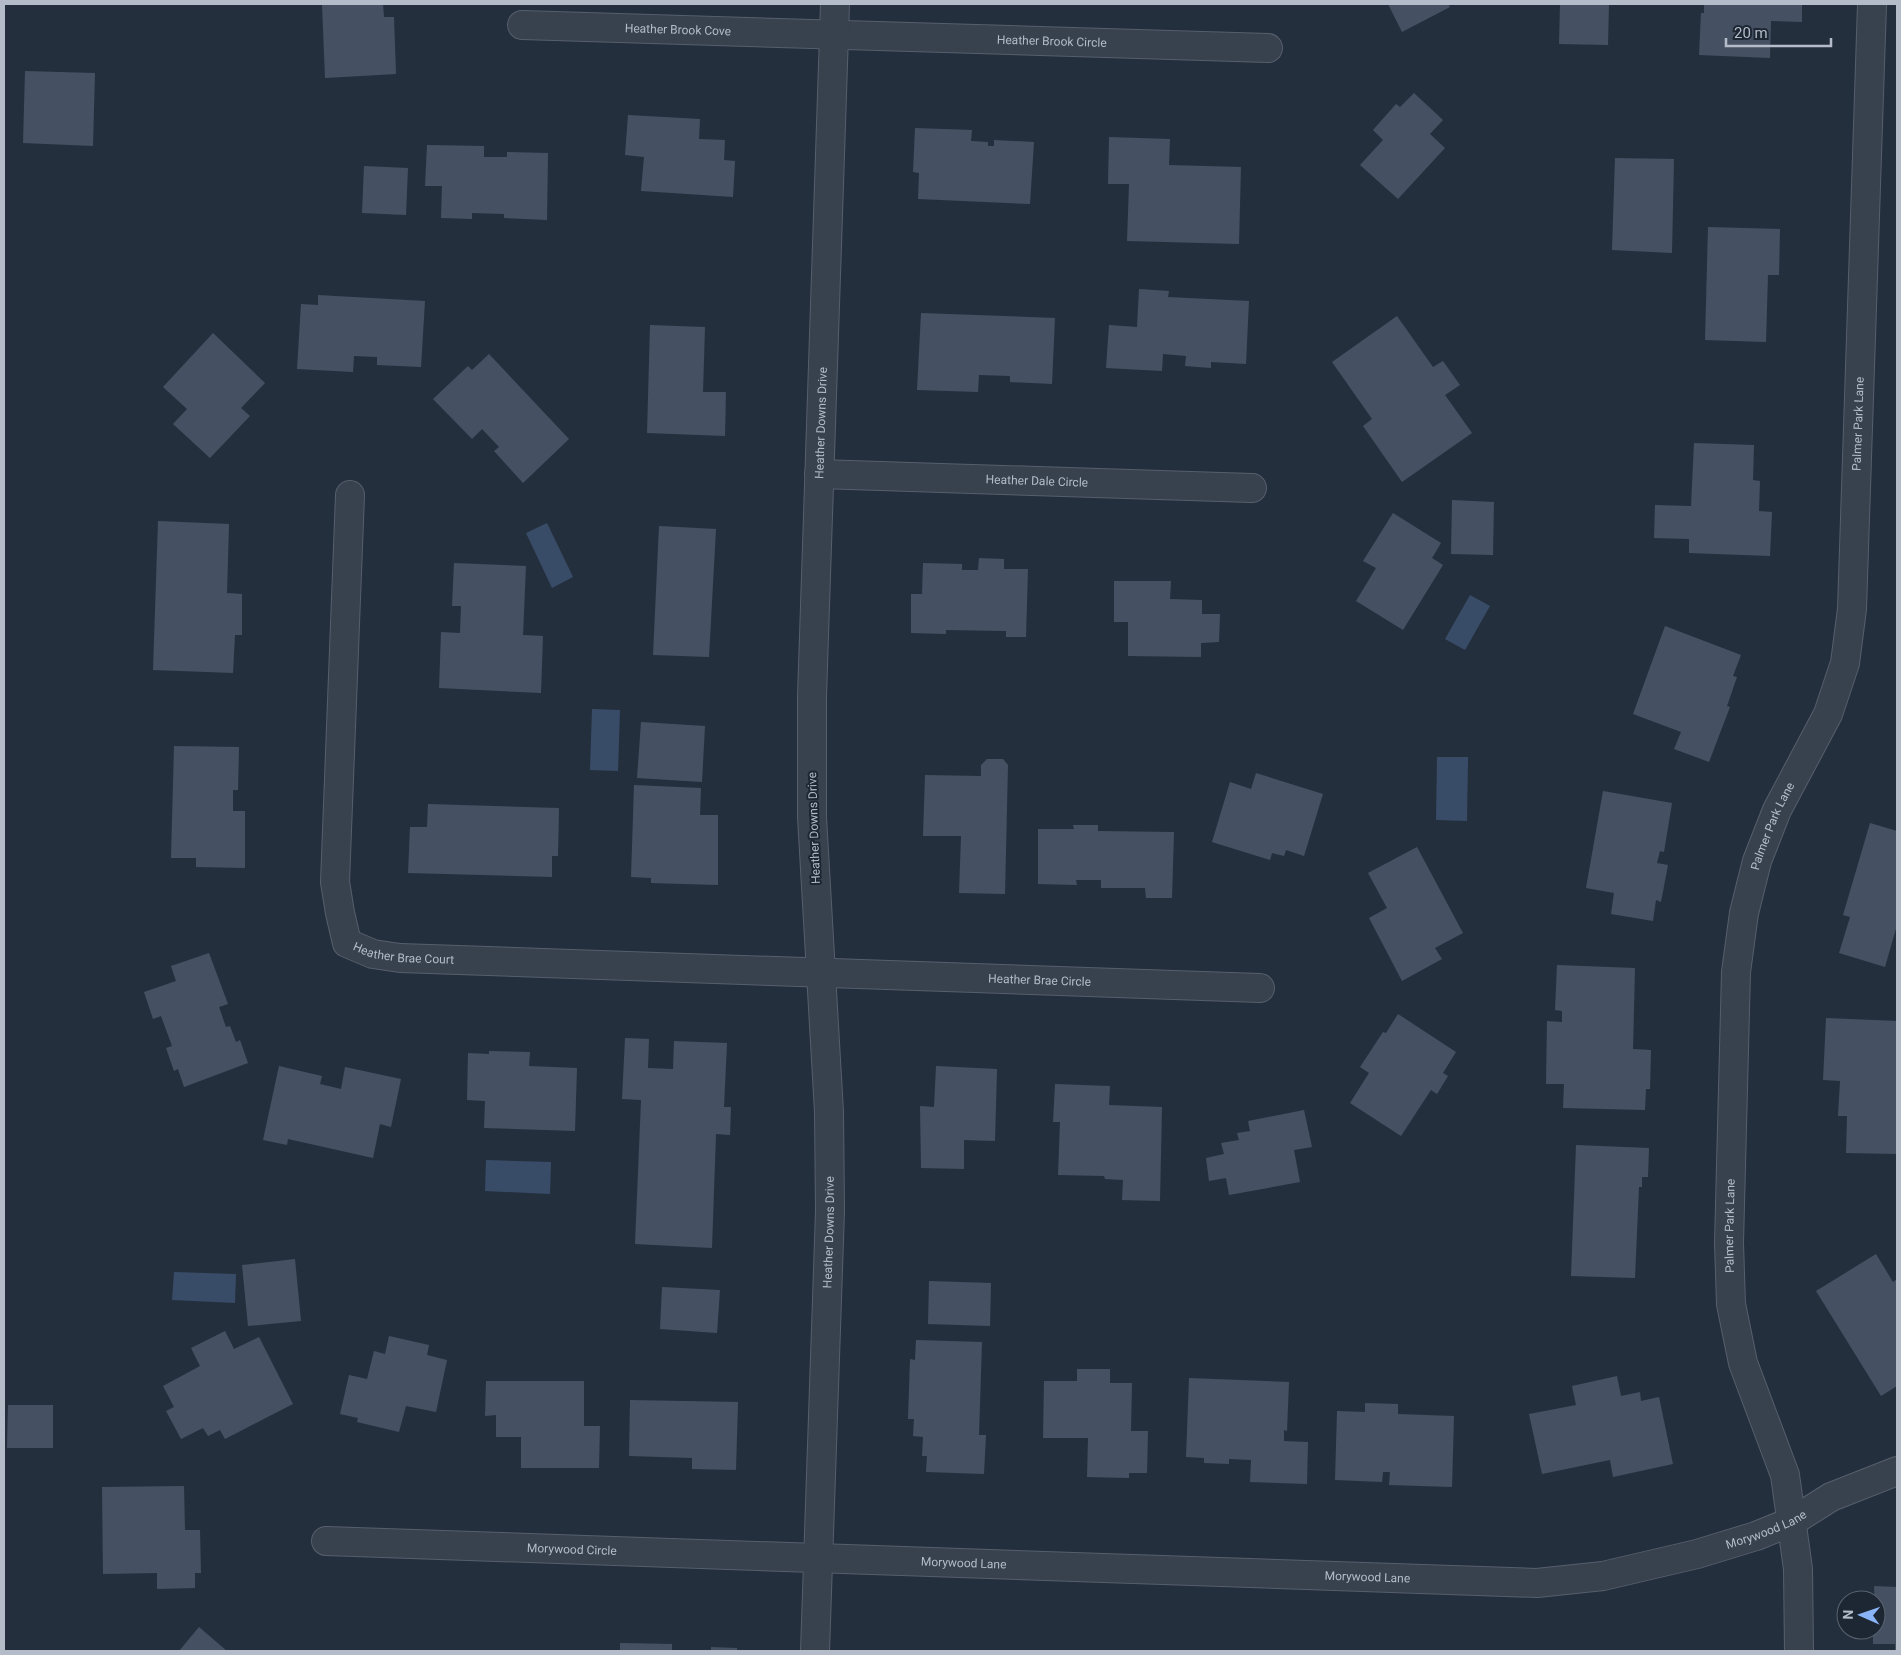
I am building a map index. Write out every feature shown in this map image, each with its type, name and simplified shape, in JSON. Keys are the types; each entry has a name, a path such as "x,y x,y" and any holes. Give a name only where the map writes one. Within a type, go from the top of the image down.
{"street":[{"name":"Heather Downs Drive","path":"815,1651 830,1211 829,1112 812,817 812,696 835,4"},
{"name":"Palmer Park Lane","path":"1799,1651 1800,1613 1793,1521 1786,1475 1743,1364 1731,1304 1729,1243 1736,972 1744,913 1757,861 1776,810 1828,714 1845,663 1852,609 1872,4"},
{"name":"Heather Brook Cove","path":"522,25 834,34"},
{"name":"Heather Brook Circle","path":"834,34 1268,48"},
{"name":"Heather Dale Circle","path":"820,474 1252,488"},
{"name":"Heather Brae Court","path":"350,495 336,882 340,913 347,943 373,954 400,958 820,973"},
{"name":"Heather Brae Circle","path":"820,973 1260,988"},
{"name":"Morywood Lane","path":"818,1558 1538,1583 1603,1576 1697,1554 1756,1536 1793,1521 1831,1497 1897,1472"},
{"name":"Morywood Circle","path":"326,1541 818,1558"}],"water":[{"path":"547,523 573,577 552,588 526,533"},
{"path":"1470,595 1490,606 1465,650 1445,639"},
{"path":"592,709 620,710 618,771 590,770"},
{"path":"1437,757 1468,757 1467,821 1436,820"},
{"path":"486,1160 551,1162 550,1194 485,1191"},
{"path":"174,1272 236,1274 235,1303 172,1300"}],"building":[{"path":"322,4 383,4 384,17 394,17 396,74 325,78"},
{"path":"1388,4 1448,4 1450,7 1402,32"},
{"path":"1560,4 1609,4 1608,45 1559,44"},
{"path":"1704,4 1802,4 1802,22 1771,21 1770,58 1699,55 1701,13 1704,13"},
{"path":"25,71 95,73 93,146 23,143"},
{"path":"1414,93 1443,120 1430,134 1445,148 1398,199 1360,165 1383,140 1373,130 1396,104 1400,107"},
{"path":"628,115 700,119 699,139 725,140 724,160 735,161 733,197 641,191 644,157 625,155"},
{"path":"915,128 972,130 971,141 988,142 988,146 994,146 994,140 1034,142 1030,204 918,199 919,173 913,172"},
{"path":"1109,137 1170,139 1169,165 1241,167 1239,244 1127,241 1129,184 1108,184"},
{"path":"427,145 484,146 484,157 507,157 507,152 548,153 547,220 504,218 504,214 472,213 472,219 441,218 442,186 425,186"},
{"path":"1615,158 1674,159 1672,253 1612,250"},
{"path":"364,166 408,168 406,215 362,213"},
{"path":"1708,227 1780,229 1779,275 1768,275 1766,342 1705,340"},
{"path":"1139,289 1169,291 1168,297 1249,301 1246,364 1211,362 1211,368 1185,366 1186,356 1163,354 1162,371 1106,368 1109,325 1137,327"},
{"path":"318,295 425,301 421,367 377,365 377,357 354,356 353,372 297,369 301,304 318,305"},
{"path":"921,313 1055,318 1052,384 1010,382 1010,376 979,375 978,392 917,390"},
{"path":"1397,316 1433,367 1443,361 1460,385 1445,395 1472,433 1402,482 1363,426 1372,419 1332,362"},
{"path":"650,325 705,327 703,392 726,392 725,436 647,433"},
{"path":"213,333 265,383 241,408 250,416 210,458 173,424 187,409 163,387"},
{"path":"489,354 569,439 523,483 494,451 499,447 482,429 472,439 433,399 468,366 472,370"},
{"path":"1694,443 1754,445 1753,480 1760,481 1759,511 1772,512 1770,556 1689,553 1689,539 1654,538 1655,505 1691,506"},
{"path":"1452,500 1494,502 1493,555 1451,554"},
{"path":"1393,513 1441,543 1432,558 1443,565 1403,630 1356,601 1376,568 1363,561"},
{"path":"158,521 229,524 227,593 242,594 242,635 235,635 233,673 153,670"},
{"path":"659,526 716,529 709,657 653,655"},
{"path":"979,558 1004,559 1004,569 1028,569 1026,637 1006,637 1006,631 946,630 946,634 911,633 911,594 922,594 923,563 962,564 962,570 978,570"},
{"path":"454,563 526,566 523,635 543,636 541,693 439,688 441,632 460,633 461,606 452,606"},
{"path":"1114,581 1171,581 1170,599 1202,600 1202,614 1220,614 1219,642 1201,643 1201,657 1128,656 1128,622 1114,622"},
{"path":"1665,626 1741,655 1733,676 1737,677 1727,706 1730,707 1709,762 1674,749 1681,732 1633,714"},
{"path":"641,722 705,726 702,782 637,778"},
{"path":"174,746 239,747 238,790 233,790 233,811 245,811 245,868 196,867 196,858 171,858"},
{"path":"987,759 1003,759 1008,765 1005,894 959,893 961,836 923,836 925,775 981,776 981,765"},
{"path":"1256,773 1323,794 1304,856 1286,850 1284,856 1272,853 1270,860 1212,842 1230,782 1251,789"},
{"path":"634,785 701,788 700,815 718,815 718,885 651,883 651,878 631,877"},
{"path":"1603,791 1672,803 1664,852 1660,851 1657,863 1668,865 1661,902 1656,900 1653,921 1611,914 1614,893 1586,888"},
{"path":"428,804 559,808 558,856 552,856 552,877 408,873 410,827 427,827"},
{"path":"1870,823 1897,831 1897,925 1885,967 1839,953 1850,917 1843,915"},
{"path":"1073,825 1098,825 1098,831 1174,832 1172,898 1146,898 1145,888 1101,888 1101,880 1076,880 1077,885 1038,884 1038,829 1074,829"},
{"path":"1417,847 1463,933 1435,948 1442,959 1402,981 1369,918 1387,908 1368,873"},
{"path":"209,953 228,1004 219,1007 226,1027 230,1026 236,1042 240,1040 248,1063 184,1087 178,1069 174,1071 166,1048 172,1046 161,1016 153,1019 144,992 176,981 171,966"},
{"path":"1557,965 1635,968 1633,1049 1651,1050 1650,1089 1646,1089 1645,1110 1563,1108 1564,1084 1546,1084 1547,1021 1562,1022 1562,1011 1555,1010"},
{"path":"1398,1014 1456,1052 1443,1073 1448,1076 1437,1094 1431,1090 1401,1136 1350,1103 1369,1073 1360,1067 1383,1032 1386,1033"},
{"path":"1826,1018 1897,1021 1897,1154 1846,1153 1847,1116 1838,1116 1840,1081 1823,1080"},
{"path":"625,1038 649,1039 648,1068 673,1069 674,1041 727,1043 724,1107 731,1107 730,1135 716,1134 712,1248 635,1244 641,1100 622,1099"},
{"path":"489,1051 530,1052 529,1066 577,1068 575,1131 484,1128 485,1101 467,1100 468,1053 489,1054"},
{"path":"279,1066 322,1076 320,1084 341,1089 345,1067 401,1079 391,1127 380,1124 373,1158 288,1139 287,1145 263,1140"},
{"path":"936,1066 997,1069 995,1141 964,1140 964,1169 921,1168 920,1106 934,1107"},
{"path":"1055,1084 1110,1086 1109,1105 1162,1107 1160,1201 1122,1200 1123,1180 1105,1179 1104,1176 1058,1175 1060,1122 1053,1122"},
{"path":"1304,1110 1312,1147 1294,1150 1300,1182 1229,1195 1226,1178 1209,1181 1206,1158 1224,1154 1221,1143 1239,1140 1237,1133 1250,1131 1248,1121"},
{"path":"1576,1145 1649,1148 1648,1177 1642,1177 1642,1187 1639,1187 1635,1278 1571,1276"},
{"path":"1876,1254 1893,1282 1897,1279 1897,1386 1881,1396 1816,1291"},
{"path":"295,1259 301,1321 248,1326 242,1265"},
{"path":"929,1281 991,1283 990,1326 928,1324"},
{"path":"662,1287 720,1290 717,1333 660,1329"},
{"path":"225,1331 234,1349 259,1337 293,1404 225,1439 220,1430 208,1436 203,1428 181,1439 166,1411 174,1407 163,1386 200,1366 191,1348"},
{"path":"389,1336 429,1345 427,1355 447,1360 436,1412 406,1406 399,1432 357,1422 358,1418 340,1414 349,1375 367,1379 374,1351 385,1354"},
{"path":"916,1340 982,1342 979,1435 986,1435 984,1474 926,1472 927,1456 922,1456 923,1437 913,1436 914,1419 908,1419 910,1359 915,1360"},
{"path":"1077,1369 1110,1369 1110,1383 1132,1383 1131,1431 1148,1431 1147,1473 1129,1473 1129,1478 1087,1477 1088,1438 1043,1438 1044,1381 1077,1381"},
{"path":"1617,1376 1621,1396 1640,1392 1641,1401 1659,1397 1673,1464 1613,1477 1610,1460 1542,1474 1529,1414 1576,1405 1572,1386"},
{"path":"1189,1378 1289,1382 1287,1431 1284,1430 1284,1441 1308,1442 1307,1484 1250,1482 1251,1460 1229,1459 1229,1464 1204,1463 1204,1458 1186,1457"},
{"path":"486,1381 584,1381 584,1426 600,1426 599,1468 521,1468 521,1437 496,1437 496,1415 485,1416"},
{"path":"630,1400 738,1402 736,1470 692,1469 692,1458 629,1456"},
{"path":"1365,1403 1398,1404 1398,1414 1454,1416 1452,1487 1389,1485 1390,1472 1383,1472 1382,1482 1335,1480 1337,1411 1365,1412"},
{"path":"8,1405 53,1405 53,1448 7,1448"},
{"path":"184,1486 185,1530 200,1530 201,1573 195,1573 195,1588 157,1589 157,1573 103,1574 102,1487"},
{"path":"1874,1586 1897,1587 1897,1651 1895,1651 1895,1644 1873,1644 1873,1640 1886,1640 1886,1590 1874,1590"},
{"path":"199,1627 227,1651 179,1651"},
{"path":"620,1643 672,1644 672,1651 620,1651"},
{"path":"711,1647 737,1648 737,1651 711,1651"}]}
